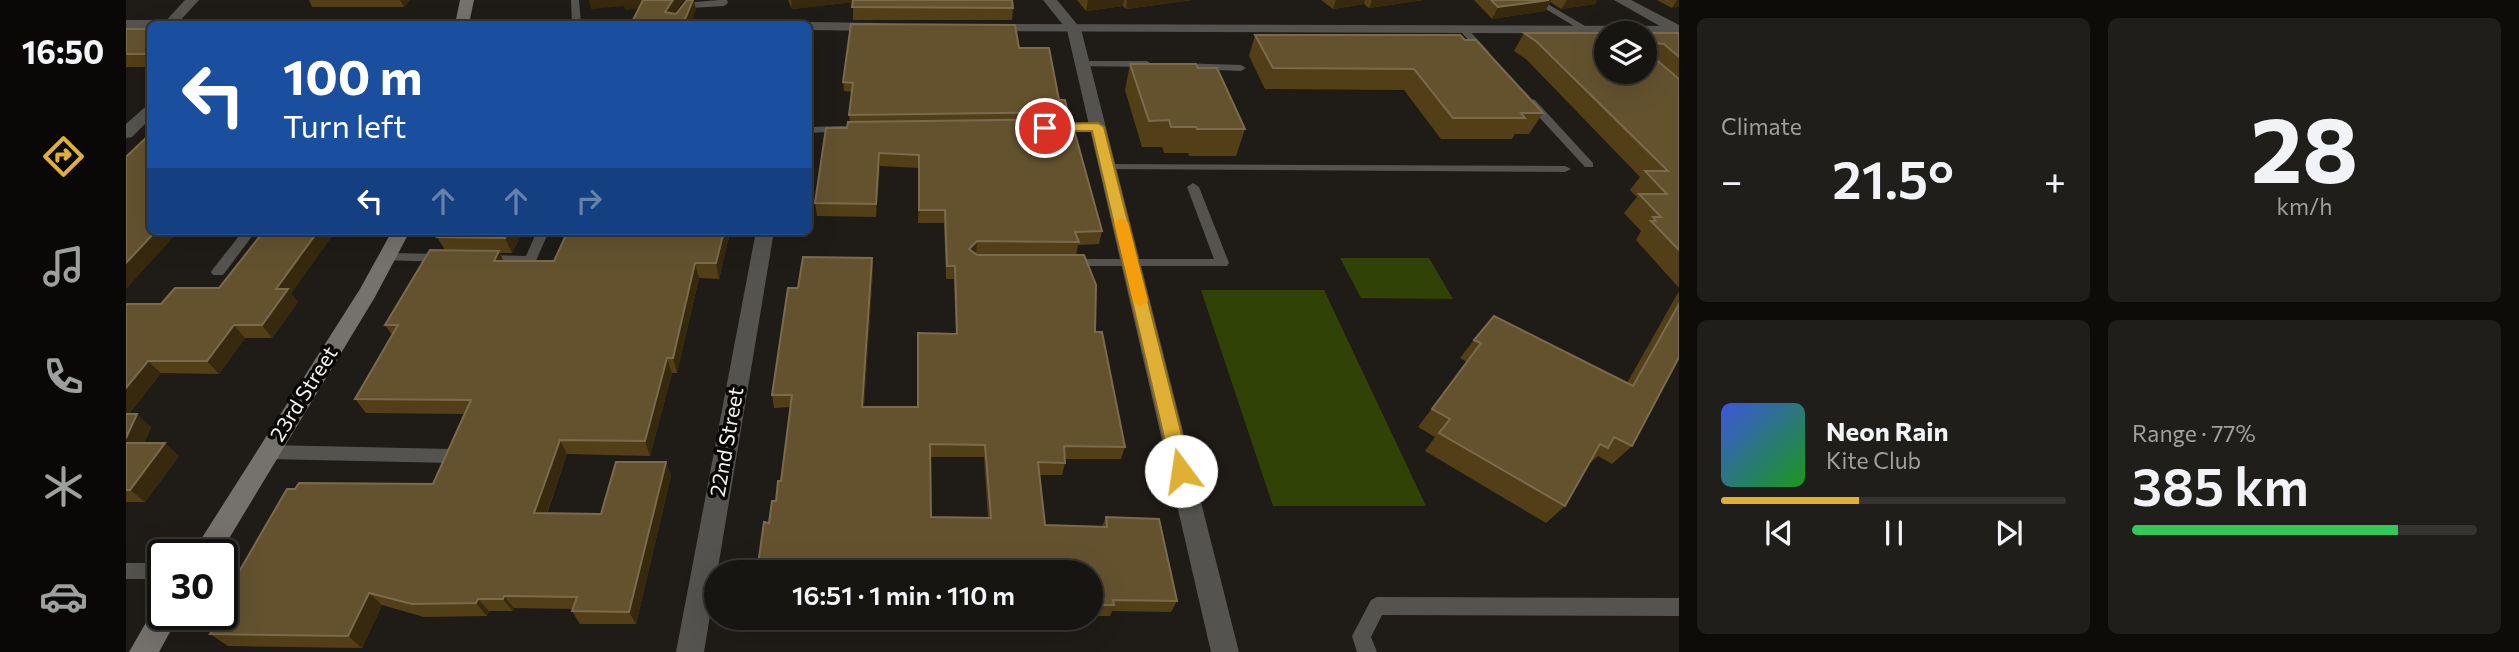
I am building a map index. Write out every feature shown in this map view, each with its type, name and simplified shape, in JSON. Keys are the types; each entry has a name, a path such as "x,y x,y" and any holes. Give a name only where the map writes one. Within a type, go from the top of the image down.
{"main road":[{"path":"463,21 467,0"},
{"name":"23rd Street","path":"214,539 399,235"},
{"path":"143,652 156,630"}],"street":[{"path":"173,21 192,0"},
{"path":"1050,0 1074,29 1225,652"},
{"path":"1621,0 1678,30"},
{"path":"126,24 147,24"},
{"path":"812,26 892,27"},
{"path":"976,28 1594,30"},
{"path":"1657,31 1678,30"},
{"path":"126,133 147,114"},
{"name":"22nd Street","path":"690,652 764,235"}],"lane":[{"path":"575,0 577,21"},
{"path":"677,21 687,5 724,3 723,0"},
{"path":"1535,0 1585,29"},
{"path":"1463,29 1493,61"},
{"path":"1082,64 1149,70 1241,68"},
{"path":"1519,90 1589,165"},
{"path":"1043,128 1098,127"},
{"path":"812,130 850,129"},
{"path":"1108,167 1565,169"},
{"path":"1053,262 1222,263 1194,187"},
{"path":"218,272 247,235"},
{"path":"388,257 530,260 541,235"},
{"path":"268,452 451,456"},
{"path":"126,572 147,571"},
{"path":"1367,652 1361,636 1377,606 1679,607"}],"green space":[{"path":"1340,258 1429,258 1453,299 1361,298"},
{"path":"1201,290 1324,290 1426,506 1273,506"}],"building":[{"path":"643,0 673,0 665,12 676,14 687,0 693,0 684,21 632,21"},
{"path":"853,0 1012,0 1013,8 852,7"},
{"path":"1491,0 1549,0 1498,7"},
{"path":"851,24 1015,25 1019,48 1049,48 1059,100 1065,100 1068,112 849,115 853,83 843,82"},
{"path":"126,29 147,29 147,52 126,54"},
{"path":"1524,33 1594,33 1594,84 1657,84 1657,60 1679,79 1679,250 1651,221 1656,221 1653,217 1661,217 1639,194 1667,194 1645,171 1668,171 1537,42"},
{"path":"1657,33 1679,33 1679,57 1664,44 1657,43"},
{"path":"1255,35 1460,35 1465,40 1476,40 1543,113 1521,113 1525,118 1453,118 1414,69 1273,68"},
{"path":"1130,64 1196,64 1198,68 1217,68 1245,129 1171,127 1169,120 1149,121"},
{"path":"1071,119 1102,231 1075,232 1079,242 977,241 969,249 977,255 1084,255 1096,285 1095,332 1102,332 1125,447 1064,446 1065,463 1038,462 1045,525 1107,527 1106,517 1159,519 1177,601 1113,600 1114,605 1103,605 1103,560 759,560 764,522 769,523 772,501 776,501 778,481 781,481 792,395 772,395 788,288 798,288 803,257 872,258 862,407 918,407 918,333 957,334 955,266 947,266 945,210 919,210 919,155 879,153 876,204 815,203 826,128 847,128 848,122","holes":["930,444 985,445 991,518 931,517"]},
{"path":"147,137 147,235 152,235 126,263 126,157"},
{"path":"261,235 315,235 276,289 288,289 262,325 234,325 207,361 148,361 126,388 126,304 161,304 175,288 219,288"},
{"path":"438,235 507,235 505,238 437,237"},
{"path":"566,235 723,235 716,263 695,263 673,358 667,358 645,441 560,440 534,513 601,514 616,462 666,462 629,612 572,611 577,597 504,596 503,599 478,599 476,603 412,604 369,593 348,636 210,634 212,630 238,630 238,573 287,489 295,489 299,483 433,484 471,400 355,399 398,325 385,325 430,250 499,251 494,261 554,261"},
{"path":"1679,304 1679,357 1632,446 1614,437 1608,448 1600,444 1565,506 1439,433 1450,419 1432,409 1481,343 1474,340 1494,316 1633,386"},
{"path":"126,414 137,414 126,438"},
{"path":"126,443 165,443 130,490 126,490"}],"slow traffic":[{"path":"1121,222 1140,301"}],"route":[{"path":"1045,128 1098,127 1181,471"}]}
